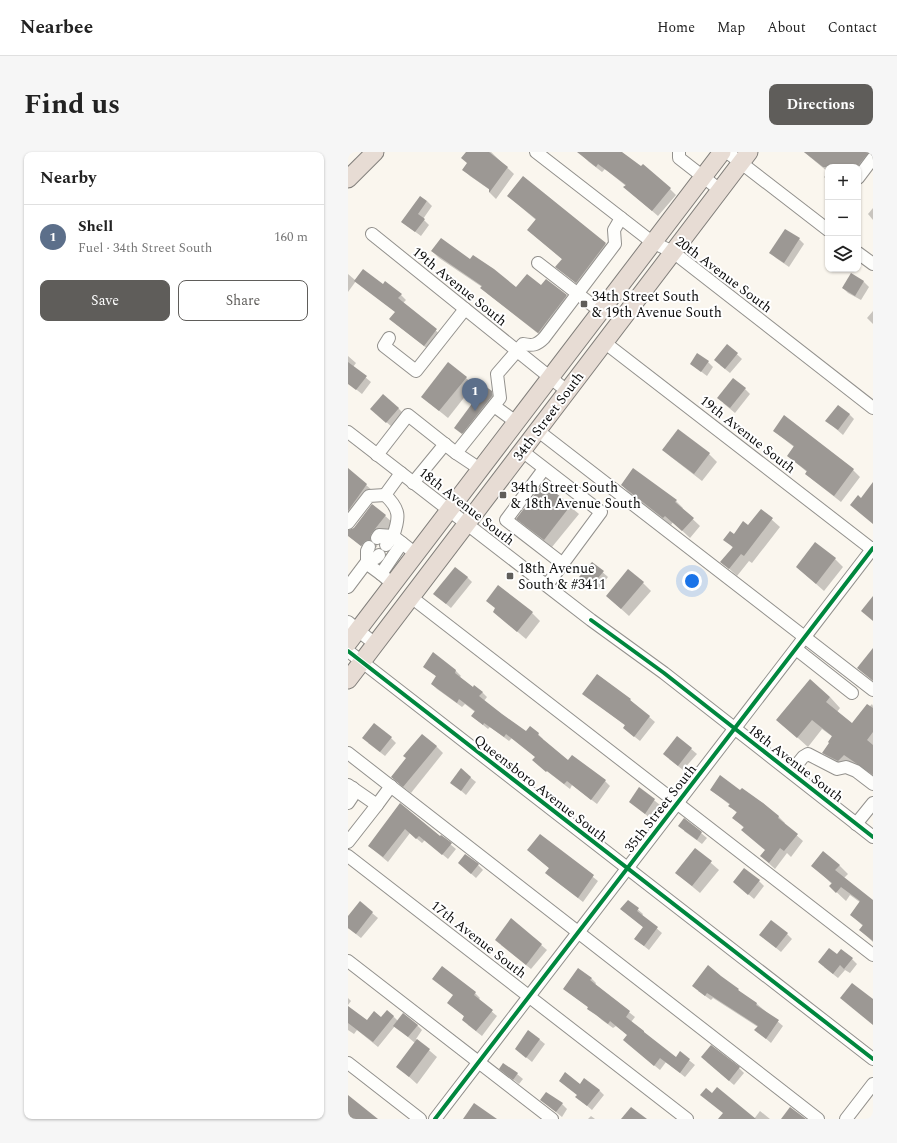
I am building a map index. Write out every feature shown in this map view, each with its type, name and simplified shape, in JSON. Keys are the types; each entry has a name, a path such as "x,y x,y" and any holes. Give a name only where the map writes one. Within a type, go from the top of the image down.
{"highway":[{"path":"348,179 375,152"},
{"name":"34th Street South","path":"351,632 387,579 416,554 722,152"},
{"name":"34th Street South","path":"348,680 745,157"}],"street":[{"name":"20th Avenue South","path":"536,152 652,242 673,252 873,408"},
{"path":"679,152 679,158 720,190"},
{"path":"727,152 745,157 825,223"},
{"path":"861,174 873,158"},
{"path":"456,453 500,398 497,374 524,344 530,346 537,345 544,338 615,244 614,230 621,218"},
{"name":"19th Avenue South","path":"372,234 567,391"},
{"path":"861,255 873,264"},
{"path":"538,263 600,311"},
{"path":"389,338 384,346 416,371 465,309"},
{"name":"19th Avenue South","path":"604,342 873,549"},
{"path":"494,406 516,422"},
{"path":"377,455 408,415 456,453 480,469"},
{"path":"537,430 873,690"},
{"name":"18th Avenue South","path":"348,432 591,620 664,673 873,837"},
{"path":"413,483 445,444"},
{"path":"522,451 601,512 547,585"},
{"path":"544,469 506,520 562,564"},
{"path":"385,495 401,474"},
{"path":"348,523 369,496 385,495 394,504 397,510 398,518 384,544 387,579"},
{"path":"348,587 367,562 367,550 384,544 416,554"},
{"name":"35th Street South","path":"434,1119 873,549"},
{"path":"367,562 387,579"},
{"path":"411,597 873,955"},
{"path":"351,632 376,644"},
{"path":"796,649 852,693"},
{"name":"Queensboro Avenue South","path":"348,651 627,869 873,1058"},
{"path":"348,753 818,1119"},
{"path":"791,772 803,756 808,754 836,769 846,767 856,771 873,784"},
{"path":"350,786 377,806"},
{"path":"348,803 352,797 350,786"},
{"path":"351,834 377,806 390,786"},
{"path":"856,824 873,803"},
{"name":"17th Avenue South","path":"348,856 687,1119"},
{"path":"348,961 552,1119"},
{"path":"348,1063 420,1119"},
{"path":"846,1119 873,1084"}],"building":[{"path":"466,152 489,152 508,167 489,193 489,189 462,170 467,163 461,158"},
{"path":"577,152 622,152 641,166 643,164 671,188 652,211 623,187 626,185 598,164 596,167"},
{"path":"804,152 869,152 859,164 825,164 825,167"},
{"path":"523,176 606,243 576,283 555,267 562,259 527,230 536,219 507,196"},
{"path":"420,196 427,201 418,214 425,219 415,232 401,222"},
{"path":"785,229 800,238 784,263 769,253"},
{"path":"441,238 470,259 473,255 494,269 516,287 527,274 541,285 546,279 567,295 538,333 480,288 482,286 431,251"},
{"path":"363,269 383,284 385,281 402,294 398,298 437,329 424,346 389,319 395,312 354,281"},
{"path":"851,273 864,281 855,296 842,288"},
{"path":"727,344 738,353 725,369 714,360"},
{"path":"697,353 709,361 701,372 690,364"},
{"path":"348,362 367,376 356,390 348,384"},
{"path":"448,362 467,377 439,411 421,397"},
{"path":"733,378 746,388 730,408 717,398"},
{"path":"485,386 492,391 492,396 462,434 454,428"},
{"path":"383,394 399,408 386,423 370,409"},
{"path":"838,405 850,414 838,430 825,421"},
{"path":"784,415 854,469 834,496 805,474 807,471 787,456 794,446 773,431"},
{"path":"678,429 710,453 694,474 662,450"},
{"path":"348,468 367,484 348,511"},
{"path":"633,468 677,500 675,502 694,518 682,531 665,516 663,518 621,485"},
{"path":"873,482 873,524 850,505 858,495 861,498"},
{"path":"543,483 571,505 544,540 516,519"},
{"path":"372,504 386,515 371,534 370,540 365,541 361,546 348,536 348,530 354,528"},
{"path":"761,509 773,518 744,556 741,554 729,569 720,562 733,547 723,540 730,531 734,534 743,521 748,525"},
{"path":"815,542 836,558 816,584 796,567"},
{"path":"592,562 604,571 591,586 579,577"},
{"path":"455,567 468,577 446,604 433,594"},
{"path":"628,569 644,582 621,609 606,596"},
{"path":"498,585 533,612 517,632 493,612 495,608 486,601"},
{"path":"873,596 873,621 861,611"},
{"path":"873,648 873,681 857,668"},
{"path":"433,652 456,670 455,673 473,687 474,685 483,692 479,696 502,714 526,731 530,726 539,733 538,735 568,760 572,755 606,780 591,800 567,781 564,784 547,771 546,772 532,760 535,757 506,734 504,737 471,716 475,711 459,699 457,703 431,684 436,676 423,667"},
{"path":"597,674 631,699 630,700 650,716 634,737 623,728 625,725 582,694"},
{"path":"810,679 830,697 826,702 852,723 867,704 873,708 873,732 867,740 873,745 873,775 844,755 838,761 822,753 832,736 812,720 797,738 776,720"},
{"path":"374,723 392,737 380,752 362,738"},
{"path":"422,734 437,746 403,787 391,777 406,758 403,756"},
{"path":"677,736 692,748 678,766 663,754"},
{"path":"461,768 471,777 461,791 450,783"},
{"path":"720,775 740,790 742,788 763,803 779,816 778,818 798,834 784,851 780,848 769,863 760,856 765,850 741,830 744,827 732,818 737,812 728,806 730,804 710,790"},
{"path":"639,787 655,799 645,814 629,802"},
{"path":"400,803 440,836 441,835 452,843 442,855 419,836 416,839 405,829 383,857 368,846"},
{"path":"684,818 702,832 697,840 678,826"},
{"path":"540,834 594,875 578,898 545,873 549,868 527,850"},
{"path":"695,848 712,861 692,886 675,873"},
{"path":"823,851 840,865 835,870 873,900 873,941 859,930 863,925 850,915 860,901 841,887 836,893 829,886 832,883 811,866"},
{"path":"465,854 479,864 471,874 458,863"},
{"path":"744,868 760,880 748,895 733,882"},
{"path":"628,900 639,908 637,911 658,927 644,946 634,939 643,927 620,909"},
{"path":"360,901 373,912 356,934 348,928 348,916"},
{"path":"511,918 542,944 526,965 495,940"},
{"path":"771,920 788,933 776,948 759,935"},
{"path":"829,948 837,954 841,949 853,958 844,969 840,965 833,974 818,962"},
{"path":"708,965 739,989 738,990 757,1003 756,1005 779,1020 766,1039 754,1030 758,1026 707,993 705,996 692,986"},
{"path":"442,966 476,992 474,995 493,1010 476,1031 462,1020 464,1016 447,1003 453,995 432,979"},
{"path":"578,968 592,978 590,980 630,1011 626,1017 644,1032 676,1057 680,1051 690,1059 680,1073 660,1058 654,1066 623,1040 627,1035 610,1021 608,1024 587,1009 588,1007 563,989"},
{"path":"852,983 873,999 873,1025 840,998"},
{"path":"348,1006 367,1020 374,1011 381,1017 387,1010 394,1016 373,1042 348,1023"},
{"path":"403,1013 418,1025 408,1037 393,1026"},
{"path":"528,1030 540,1039 526,1058 515,1049"},
{"path":"417,1039 430,1049 409,1077 396,1067"},
{"path":"711,1045 740,1067 729,1081 701,1057"},
{"path":"503,1063 518,1073 513,1080 499,1069"},
{"path":"565,1072 580,1084 584,1078 600,1090 587,1106 575,1097 577,1095 559,1081"},
{"path":"717,1087 756,1119 718,1119 723,1113 700,1095 706,1088 712,1093"},
{"path":"546,1092 563,1103 556,1112 540,1100"},
{"path":"348,1095 378,1119 348,1119"},
{"path":"474,1103 497,1119 463,1119"},
{"path":"631,1107 647,1119 621,1119"},
{"path":"790,1107 806,1119 781,1119"}],"cycle path":[{"path":"435,1119 873,548"},
{"path":"591,620 664,673 873,837"},
{"path":"348,651 873,1059"}],"place":[{"name":"34th Street South & 19th Avenue South","path":"584,304"},
{"name":"Shell","path":"475,411"},
{"name":"34th Street South & 18th Avenue South","path":"503,495"},
{"name":"18th Avenue South & #3411","path":"510,576"}]}
